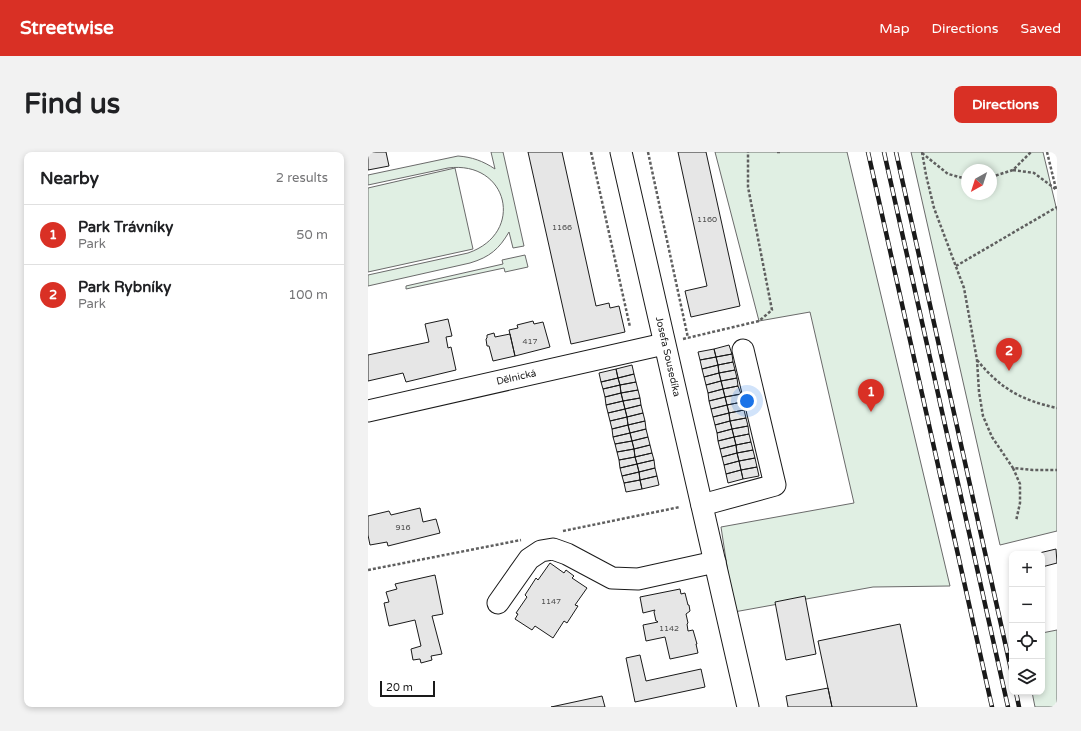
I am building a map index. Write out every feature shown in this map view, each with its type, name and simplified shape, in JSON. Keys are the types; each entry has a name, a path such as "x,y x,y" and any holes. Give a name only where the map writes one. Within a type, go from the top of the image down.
{"street":[{"name":"Josefa Sousedíka","path":"621,152 748,707"},
{"name":"Dělnická","path":"368,411 664,344"},
{"path":"702,505 775,485 743,350"},
{"path":"498,603 529,559 541,551 553,549 576,559 590,568 612,578 619,579 638,579 715,562"}],"path":[{"path":"590,152 630,328"},
{"path":"648,152 688,338"},
{"path":"664,344 759,321 772,310 748,187 748,152"},
{"path":"922,152 948,174 961,177"},
{"path":"922,152 934,208 964,288 977,360 979,392 983,416 992,437 1013,468 1020,484 1020,503 1016,521"},
{"path":"1013,170 1031,152"},
{"path":"1047,152 1057,190"},
{"path":"997,175 1013,170 1034,173 1057,190"},
{"path":"956,266 1057,207"},
{"path":"977,360 991,376 1006,389 1040,405 1057,408"},
{"path":"1013,468 1057,470"}],"green space":[{"path":"491,152 503,152 524,246 513,248 509,232 498,248 477,261 368,286 368,275 468,253 486,243 498,230 503,215 502,200 496,186 485,175 468,169 448,168 368,185 368,175 458,156 477,160 495,169"},
{"path":"715,152 847,152 950,586 873,587 734,612 721,527 854,503 810,312 759,321"},
{"path":"911,152 1043,152 1057,211 1057,531 1000,545"},
{"path":"455,168 473,249 368,272 368,188"},
{"path":"525,255 528,267 505,272 504,268 406,289 406,286 503,264 502,260"},
{"path":"1057,630 1057,707 1035,707 1033,695 1045,695 1045,632"}],"building":[{"path":"368,152 386,152 389,166 368,170"},
{"path":"528,152 562,152 596,306 609,303 610,308 619,306 625,332 571,344"},
{"path":"678,152 706,152 740,306 691,317 685,291 707,286"},
{"path":"448,319 452,336 446,337 448,348 451,347 456,370 406,382 403,373 368,381 368,355 429,342 425,324"},
{"path":"533,321 534,324 543,322 550,347 515,356 509,330 518,328 517,325"},
{"path":"494,333 495,337 510,334 515,356 493,361 486,339 487,335"},
{"path":"729,345 732,354 716,357 714,349"},
{"path":"714,349 716,357 700,360 698,352"},
{"path":"732,354 733,362 718,365 716,357"},
{"path":"716,357 718,365 702,369 700,360"},
{"path":"733,362 735,370 719,373 718,365"},
{"path":"632,365 634,374 618,378 616,369"},
{"path":"718,365 719,373 704,377 702,369"},
{"path":"616,369 618,378 601,382 599,373"},
{"path":"735,370 737,378 721,381 719,373"},
{"path":"719,373 721,381 706,385 704,377"},
{"path":"634,374 636,382 620,385 618,378"},
{"path":"618,378 620,385 603,389 601,382"},
{"path":"737,378 738,386 723,389 721,381"},
{"path":"721,381 723,389 708,393 706,385"},
{"path":"636,382 638,390 621,393 620,385"},
{"path":"620,385 621,393 605,397 603,389"},
{"path":"738,386 741,394 725,397 723,389"},
{"path":"723,389 725,397 709,401 708,393"},
{"path":"638,390 640,398 623,401 621,393"},
{"path":"621,393 623,401 606,405 605,397"},
{"path":"741,394 742,402 727,405 725,397"},
{"path":"725,397 727,405 711,409 709,401"},
{"path":"640,398 641,405 625,409 623,401"},
{"path":"623,401 625,409 608,413 606,405"},
{"path":"742,402 744,410 729,413 727,405"},
{"path":"641,405 643,413 627,417 625,409"},
{"path":"727,405 729,413 713,417 711,409"},
{"path":"625,409 627,417 610,421 608,413"},
{"path":"744,410 746,418 730,421 729,413"},
{"path":"643,413 645,421 628,425 627,417"},
{"path":"729,413 730,421 715,425 713,417"},
{"path":"627,417 628,425 612,429 610,421"},
{"path":"746,418 748,426 732,429 730,421"},
{"path":"645,421 646,429 630,433 628,425"},
{"path":"730,421 732,429 717,433 715,425"},
{"path":"628,425 630,433 613,437 612,429"},
{"path":"748,426 749,434 734,437 732,429"},
{"path":"646,429 648,437 632,441 630,433"},
{"path":"732,429 734,437 718,441 717,433"},
{"path":"630,433 632,441 615,444 613,437"},
{"path":"749,434 751,442 736,445 734,437"},
{"path":"648,437 650,445 634,449 632,441"},
{"path":"734,437 736,445 720,449 718,441"},
{"path":"632,441 634,449 617,452 615,444"},
{"path":"751,442 753,450 737,453 736,445"},
{"path":"650,445 652,453 635,457 634,449"},
{"path":"736,445 737,453 722,457 720,449"},
{"path":"634,449 635,457 619,460 617,452"},
{"path":"753,450 755,458 739,461 737,453"},
{"path":"652,453 654,460 637,464 635,457"},
{"path":"737,453 739,461 724,465 722,457"},
{"path":"635,457 637,464 620,468 619,460"},
{"path":"755,458 757,467 741,470 739,461"},
{"path":"654,460 655,468 639,472 637,464"},
{"path":"739,461 741,470 726,474 724,465"},
{"path":"637,464 639,472 622,476 620,468"},
{"path":"757,467 759,476 743,479 741,470"},
{"path":"655,468 657,476 640,480 639,472"},
{"path":"741,470 743,479 728,483 726,474"},
{"path":"639,472 640,480 624,483 622,476"},
{"path":"657,476 659,485 642,489 640,480"},
{"path":"640,480 642,489 626,492 624,483"},
{"path":"420,508 423,522 436,519 440,533 388,546 387,542 370,545 368,535 368,516 389,511 391,515"},
{"path":"1056,549 1057,563 1045,566 1045,552"},
{"path":"550,563 564,573 566,570 574,576 572,578 587,588 575,605 578,606 567,623 564,621 553,638 535,626 532,630 515,619 518,614 516,613 527,597 525,595 536,578 538,580"},
{"path":"435,575 443,614 432,616 442,654 431,656 432,660 421,663 420,659 413,660 411,649 421,646 415,620 389,626 384,603 389,602 386,592 397,589 395,584"},
{"path":"680,589 681,594 685,593 689,605 690,611 686,614 688,631 693,630 698,653 670,659 665,637 646,641 643,625 658,622 656,621 655,610 643,613 640,597"},
{"path":"805,596 816,654 786,660 775,602"},
{"path":"900,624 917,707 832,707 818,641"},
{"path":"640,655 646,681 701,669 705,687 635,702 626,658"},
{"path":"828,688 832,707 788,707 786,696"},
{"path":"602,696 605,707 551,707"}],"railway":[{"path":"868,152 992,707"},
{"path":"884,152 1008,707"},
{"path":"896,152 1009,660"},
{"path":"1017,695 1019,707"}],"place":[{"name":"Park Rybníky","path":"1009,371"},
{"name":"Park Trávníky","path":"871,412"}]}
